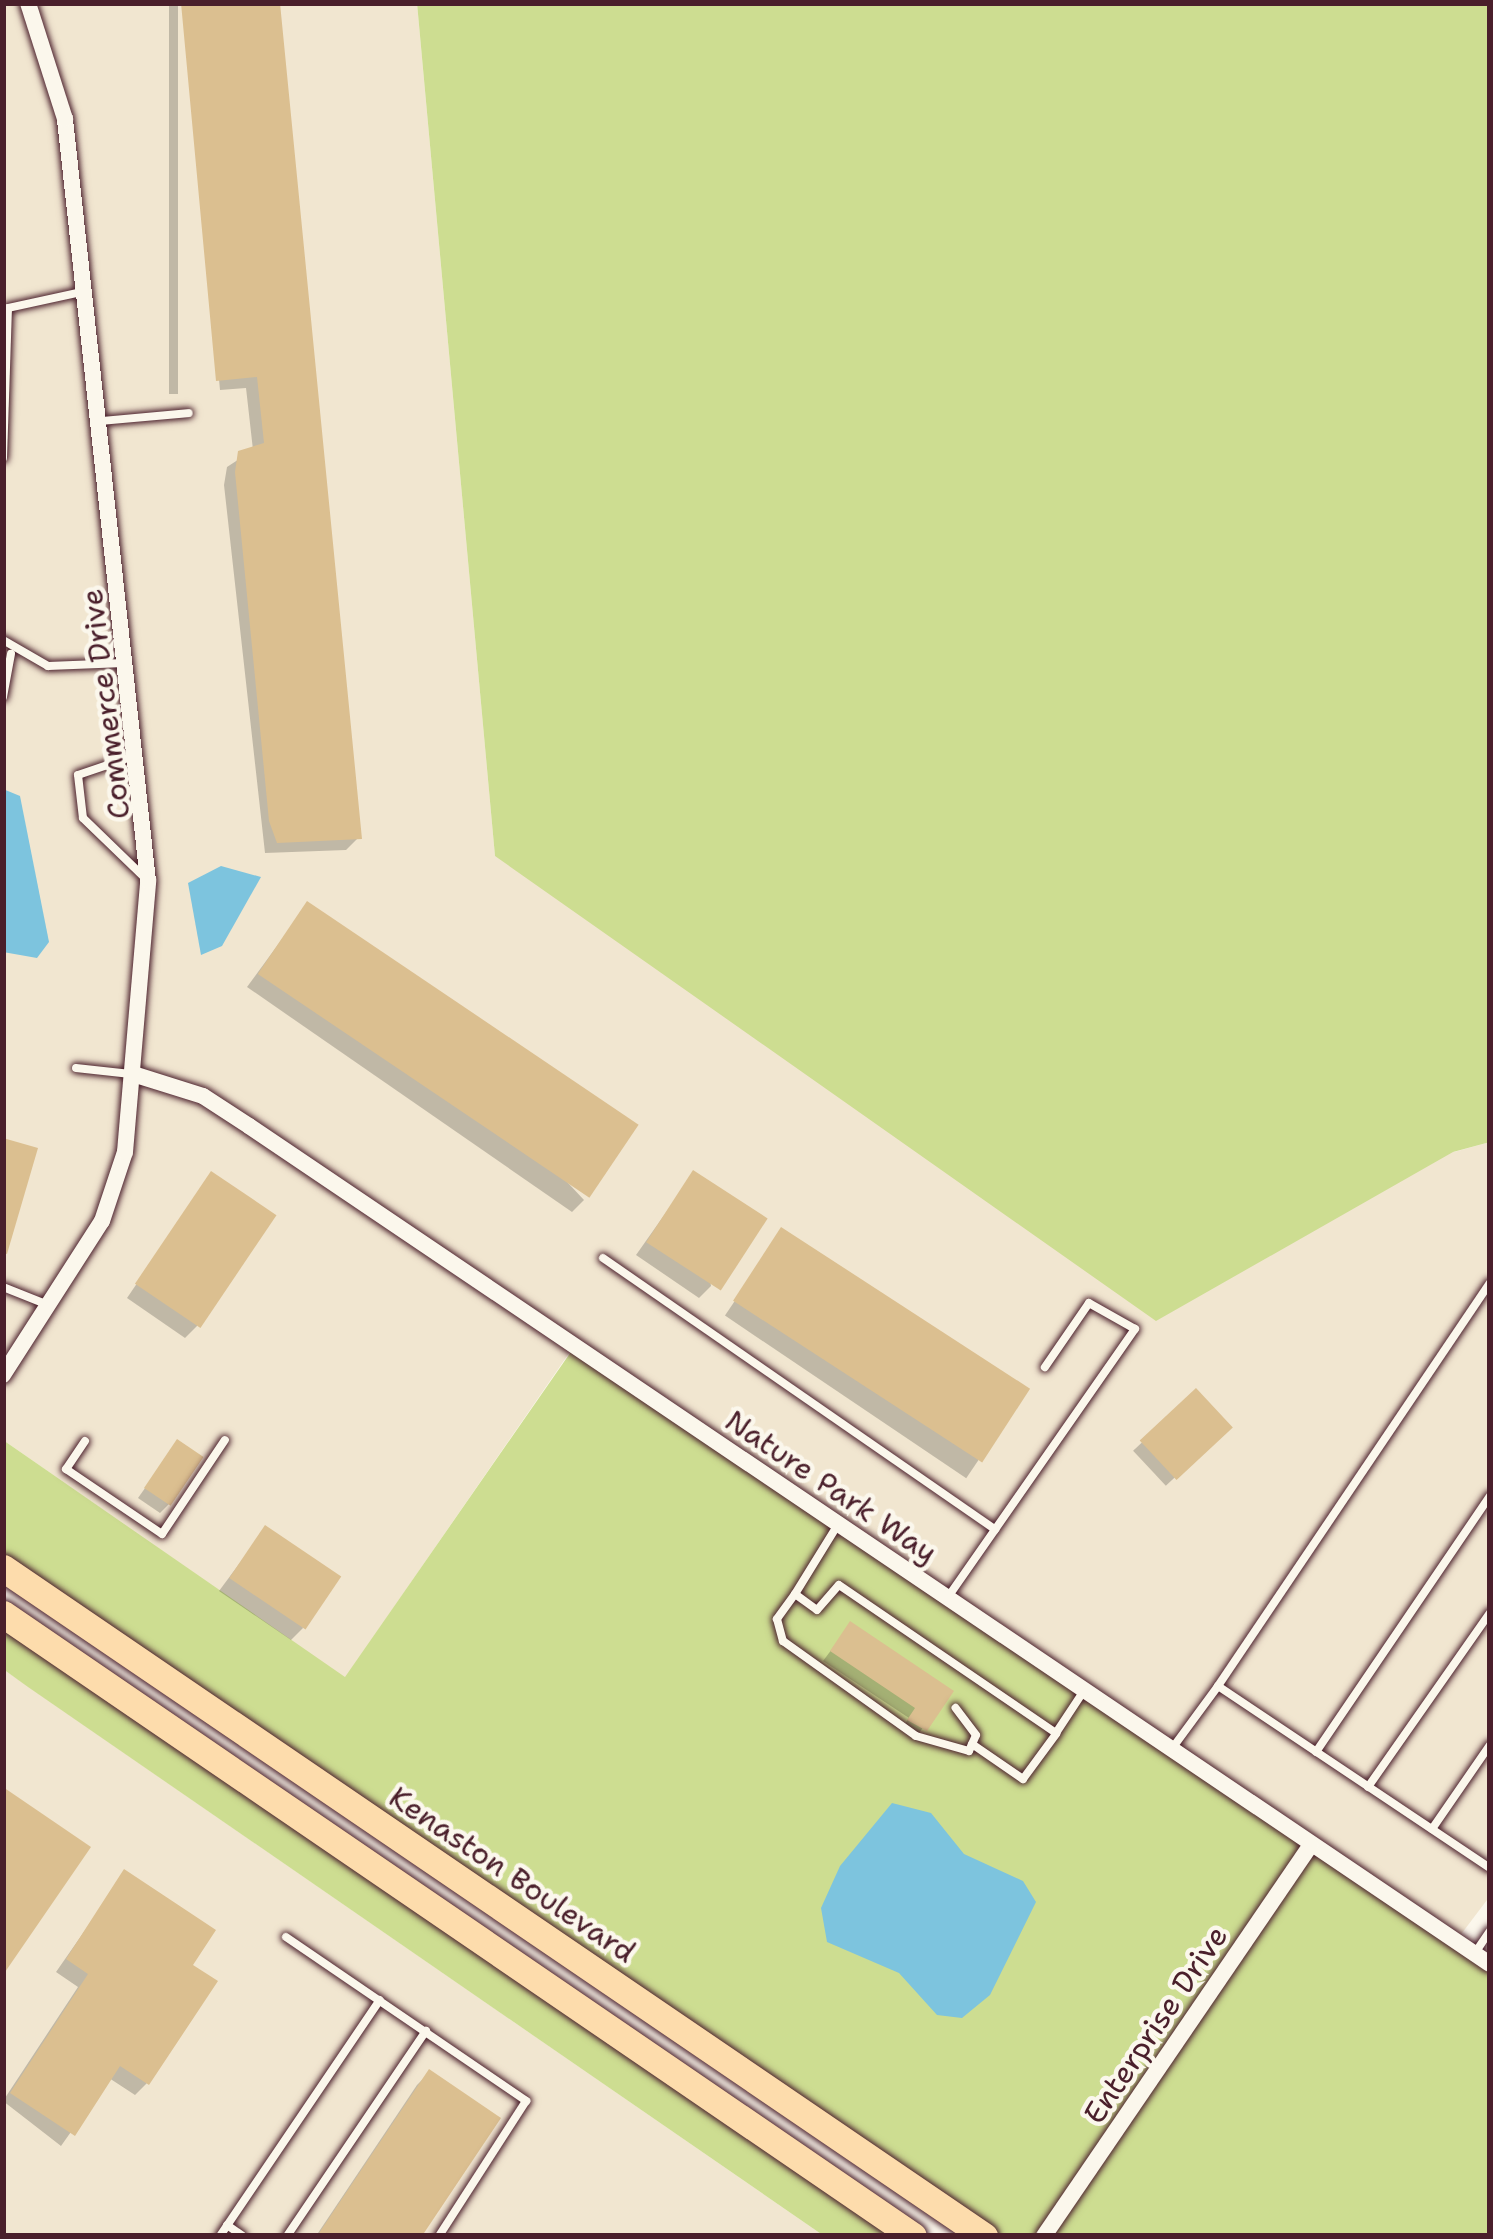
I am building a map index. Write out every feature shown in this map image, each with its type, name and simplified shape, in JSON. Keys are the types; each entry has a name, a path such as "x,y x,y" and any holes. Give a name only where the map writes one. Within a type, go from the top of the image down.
{"main road":[{"name":"Kenaston Boulevard","path":"3,1568 984,2236"},
{"path":"3,1614 913,2236"}],"street":[{"name":"Commerce Drive","path":"3,1375 102,1221 125,1152 148,881 87,290 58,74 28,3"},
{"name":"Nature Park Way","path":"133,1074 203,1096 1482,1958"},
{"name":"Enterprise Drive","path":"1044,2236 1312,1845"}],"lane":[{"path":"3,458 8,308 87,290"},
{"path":"101,421 189,413"},
{"path":"3,640 11,654 3,697"},
{"path":"11,654 49,666 127,663"},
{"path":"138,754 79,775 82,818 148,881"},
{"path":"76,1069 133,1074"},
{"path":"603,1258 995,1529"},
{"path":"1171,1750 1490,1283"},
{"path":"3,1287 49,1306"},
{"path":"947,1599 1135,1329 1089,1303 1045,1367"},
{"path":"85,1441 66,1469 162,1534 225,1440"},
{"path":"1316,1752 1490,1496"},
{"path":"838,1525 777,1619 783,1641 916,1736 952,1752 972,1744"},
{"path":"795,1594 817,1610 839,1585 1056,1733"},
{"path":"1368,1787 1490,1613"},
{"path":"1218,1686 1490,1868"},
{"path":"956,1708 972,1744 1024,1779 1084,1691"},
{"path":"1432,1829 1490,1745"},
{"path":"1482,1958 1490,1930"},
{"path":"286,1937 526,2101 439,2236"},
{"path":"220,2236 380,2000"},
{"path":"287,2236 426,2031"},
{"path":"227,2225 243,2236"}],"shaded area":[{"path":"3,3 417,3 495,856 1454,1152 1490,1142 1490,1896 1456,1941 574,1346 345,1678 3,1440"},
{"path":"3,1669 146,1768 824,2236 3,2236"}],"green space":[{"path":"417,3 1490,3 1490,1142 1453,1152 1156,1321 495,856"},
{"path":"575,1346 1490,1963 1490,2236 984,2236 3,1568 3,1440 345,1677"},
{"path":"3,1615 898,2236 824,2236 28,1687 3,1669"}],"water":[{"path":"3,789 20,796 49,942 37,958 3,952"},
{"path":"221,866 261,877 222,946 201,955 188,883"},
{"path":"892,1803 931,1813 964,1854 1023,1881 1036,1902 990,1995 962,2018 937,2015 899,1973 827,1942 821,1908 840,1866"}],"building":[{"path":"181,3 280,3 362,839 277,843 269,821 235,472 238,451 264,443 257,377 216,381"},
{"path":"307,901 639,1125 589,1198 258,974"},
{"path":"3,1138 38,1148 7,1254 3,1253"},
{"path":"693,1170 768,1218 721,1291 646,1242"},
{"path":"211,1171 276,1215 200,1328 135,1284"},
{"path":"781,1227 1030,1389 982,1463 733,1301"},
{"path":"1196,1388 1233,1427 1177,1480 1140,1441"},
{"path":"177,1439 204,1457 171,1506 144,1488"},
{"path":"265,1525 341,1576 305,1630 229,1578"},
{"path":"850,1621 954,1691 927,1731 907,1720 915,1708 830,1651"},
{"path":"3,1787 91,1847 3,1975"},
{"path":"124,1869 216,1930 193,1965 218,1981 149,2085 120,2066 75,2136 10,2093 88,1974 66,1959"},
{"path":"429,2069 501,2118 422,2236 317,2236"}]}
